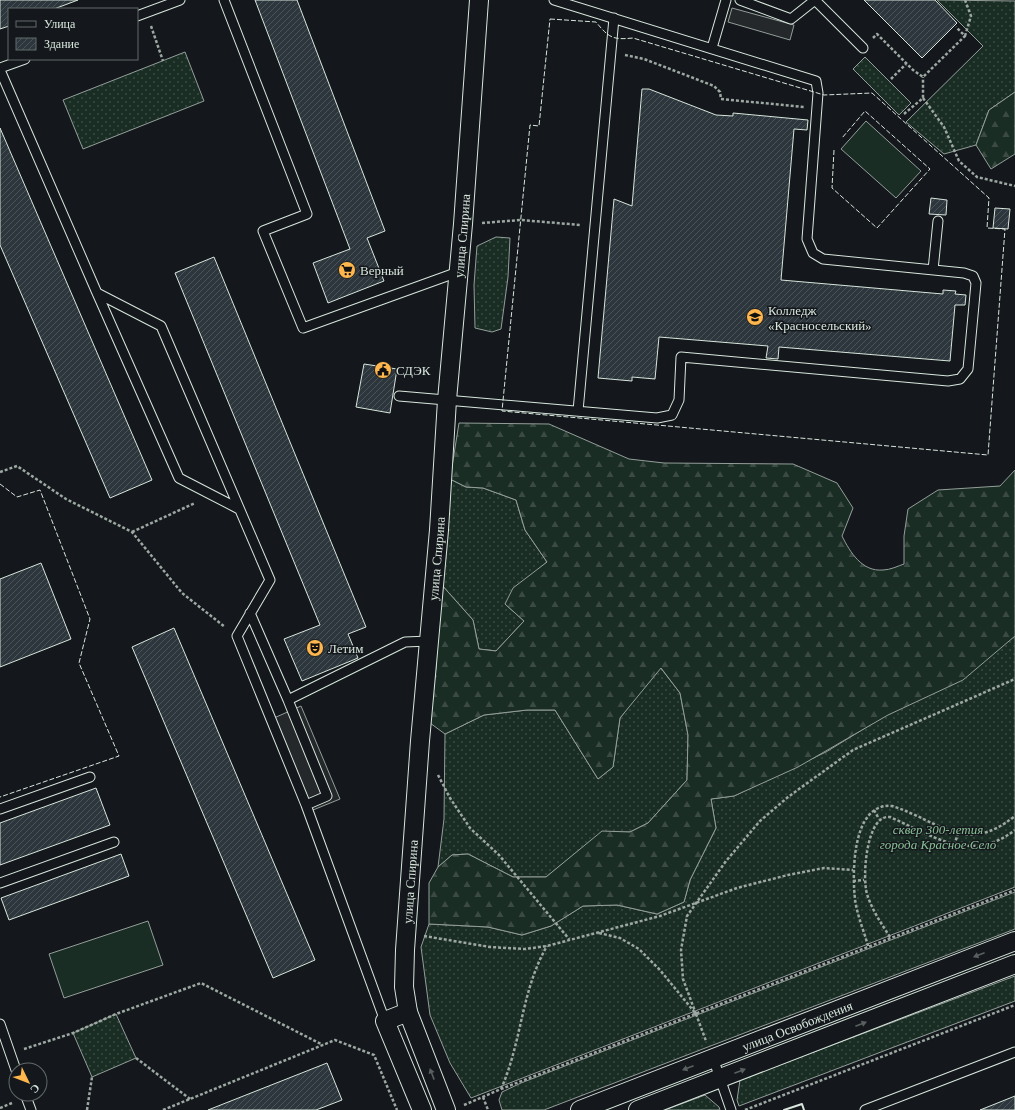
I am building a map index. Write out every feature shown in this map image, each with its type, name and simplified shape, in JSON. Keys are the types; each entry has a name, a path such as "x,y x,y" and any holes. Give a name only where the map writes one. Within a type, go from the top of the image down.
{"street":[{"name":"улица Спирина","path":"455,1108 408,1012 404,987 406,931 439,530 447,400 463,224 479,0"},
{"name":"улица Освобождения","path":"580,1110 1015,941"},
{"name":"улица Освобождения","path":"638,1110 1015,964"},
{"path":"408,1012 385,1021 422,1110"}],"lane":[{"path":"138,16 180,0"},
{"path":"224,0 307,214 262,231 303,328 458,272"},
{"path":"399,396 656,418 672,415 679,400 681,357 948,381 960,379 968,369 976,283 973,276 964,273 823,259 813,253 807,238 818,93 816,81 554,0"},
{"path":"712,48 726,0"},
{"path":"740,0 791,19 815,0 863,48"},
{"path":"578,411 614,18"},
{"path":"22,60 0,69 179,478 239,509"},
{"path":"933,270 938,221"},
{"path":"97,293 161,326 270,580 237,636 306,805 385,1021"},
{"path":"250,613 288,700 327,796 306,805"},
{"path":"288,700 405,642 429,640"},
{"path":"0,810 90,778"},
{"path":"0,882 114,842"},
{"path":"0,1024 14,1062"},
{"path":"865,1110 1015,1052"},
{"path":"713,1058 730,1110"}],"path":[{"path":"965,0 971,16 965,36 924,77 923,98 944,127 959,161 977,177 1015,186"},
{"path":"150,24 163,61"},
{"path":"956,27 965,36"},
{"path":"867,33 872,39 877,34 906,64 924,77"},
{"path":"611,54 644,59 714,86 720,92 721,99 817,108"},
{"path":"891,79 906,64"},
{"path":"904,114 923,98"},
{"path":"463,224 521,220 595,226"},
{"path":"0,472 17,466 66,499 132,532 182,593 237,636"},
{"path":"132,532 212,495"},
{"path":"713,1058 683,979 681,950 687,916 695,902 726,861 760,821 788,796 852,750 1015,679"},
{"path":"436,772 450,798 470,828 499,855 569,939"},
{"path":"868,946 855,900 853,881 853,870 858,840 867,816 874,810 886,805 892,806 958,834 975,834 995,830 1015,816"},
{"path":"874,810 879,819"},
{"path":"890,938 872,906 864,880 866,856 874,828 879,819 885,816 890,817 954,845 967,847 1000,841 1015,830"},
{"path":"954,845 958,834"},
{"path":"406,931 433,939 490,947 524,949 547,946 660,916 737,888 788,875 824,868 853,870"},
{"path":"853,881 864,880"},
{"path":"455,1108 1015,890"},
{"path":"598,933 620,938 639,949 660,970 696,1014"},
{"path":"501,1089 514,1049 529,985 537,964 547,946"},
{"path":"11,1054 73,1033 116,1014 201,983 323,1045"},
{"path":"744,1110 1015,1005"},
{"path":"163,1110 335,1040 374,1054 397,1110"},
{"path":"136,1058 190,1099"},
{"path":"87,1110 92,1077"},
{"path":"483,1097 488,1110"}],"green space":[{"path":"937,0 1015,1 1015,92 989,110 976,145 944,154 906,122 983,46"},
{"path":"185,52 204,101 83,149 63,100"},
{"path":"865,57 911,103 899,115 853,69"},
{"path":"1015,92 1015,154 991,169 976,145 989,110"},
{"path":"866,121 921,171 896,198 841,149"},
{"path":"496,237 510,238 508,277 501,329 492,332 475,328 474,285 477,246"},
{"path":"459,423 549,424 629,459 664,463 793,464 837,483 853,508 842,536 858,560 869,568 876,570 888,569 904,564 904,536 908,509 938,490 1000,486 1015,470 1015,636 963,680 888,715 798,767 734,796 711,799 716,828 690,880 684,902 657,914 617,905 583,906 551,926 522,935 488,927 429,924 429,883 438,867 452,855 468,854 513,877 546,877 602,831 630,832 648,823 687,780 688,735 680,693 661,668 620,718 613,767 598,779 555,710 527,710 484,715 445,734 430,723 436,667 440,583 473,620 479,649 496,651 524,621 505,604 513,588 547,562 525,530 516,500 483,488 466,487 450,479"},
{"path":"450,479 466,487 483,488 516,500 525,530 547,562 533,574 505,604 524,621 496,651 479,649 473,620 440,583"},
{"name":"сквер 300-летия города Красное Село","path":"1015,636 1015,887 471,1098 450,1063 430,1015 421,947 429,924 488,927 522,935 551,926 583,906 617,905 657,914 684,902 690,880 716,828 711,799 734,796 826,752"},
{"path":"660,667 680,693 688,735 687,780 648,823 630,832 602,832 546,877 513,877 468,854 452,855 438,867 444,819 445,734 484,715 527,710 555,710 598,779 613,767 620,718"},
{"path":"1015,892 1015,929 544,1110 502,1110 499,1100 502,1092 521,1083"},
{"path":"148,921 163,965 64,998 49,954"},
{"path":"1015,976 1015,1001 739,1106 737,1100 740,1080"},
{"path":"116,1014 136,1058 92,1077 73,1033"},
{"path":"705,1095 719,1107 720,1110 665,1110"}],"shaded area":[{"path":"732,8 794,25 790,40 728,22"},
{"path":"301,706 340,799 313,810 274,718"}],"building":[{"path":"0,0 78,0 57,8 8,8 8,26 0,29"},
{"path":"255,0 297,0 385,231 367,238 384,281 328,303 313,263 350,249"},
{"path":"864,0 935,0 957,23 922,58"},
{"path":"642,89 649,89 716,115 733,116 733,113 808,120 807,130 794,129 781,280 943,294 943,290 956,291 955,294 966,295 965,305 955,305 950,361 779,347 778,359 766,358 768,346 659,337 655,379 632,377 632,381 598,378 614,199 632,206"},
{"path":"0,128 152,480 110,498 0,245"},
{"path":"931,198 947,200 946,215 929,214"},
{"path":"995,208 1010,209 1008,229 993,228"},
{"path":"214,257 366,627 348,634 358,658 302,681 284,639 320,625 175,273"},
{"path":"364,364 397,369 390,413 356,407"},
{"path":"41,563 71,639 0,667 0,579"},
{"path":"174,628 315,960 273,978 132,647"},
{"path":"96,788 110,825 0,865 0,823"},
{"path":"121,854 129,876 9,920 1,898"},
{"path":"327,1063 342,1100 316,1110 208,1110"},
{"path":"1015,1096 1015,1110 980,1110"}],"fence":[{"path":"550,19 596,22 604,32 612,37 621,39 633,38 824,95 872,93 989,198 987,228 1005,229 988,455 502,411 530,125 539,126 550,19"},
{"path":"834,150 832,188 877,228 930,169 865,111 842,138"},
{"path":"0,484 17,497 40,490 90,619 79,663 119,756 0,797"}],"wall":[{"path":"784,1110 802,1104 804,1110"}],"place":[{"name":"Верный","path":"347,270"},
{"name":"Колледж «Красносельский»","path":"755,317"},
{"name":"СДЭК","path":"383,370"},
{"name":"Летим","path":"315,648"}]}
